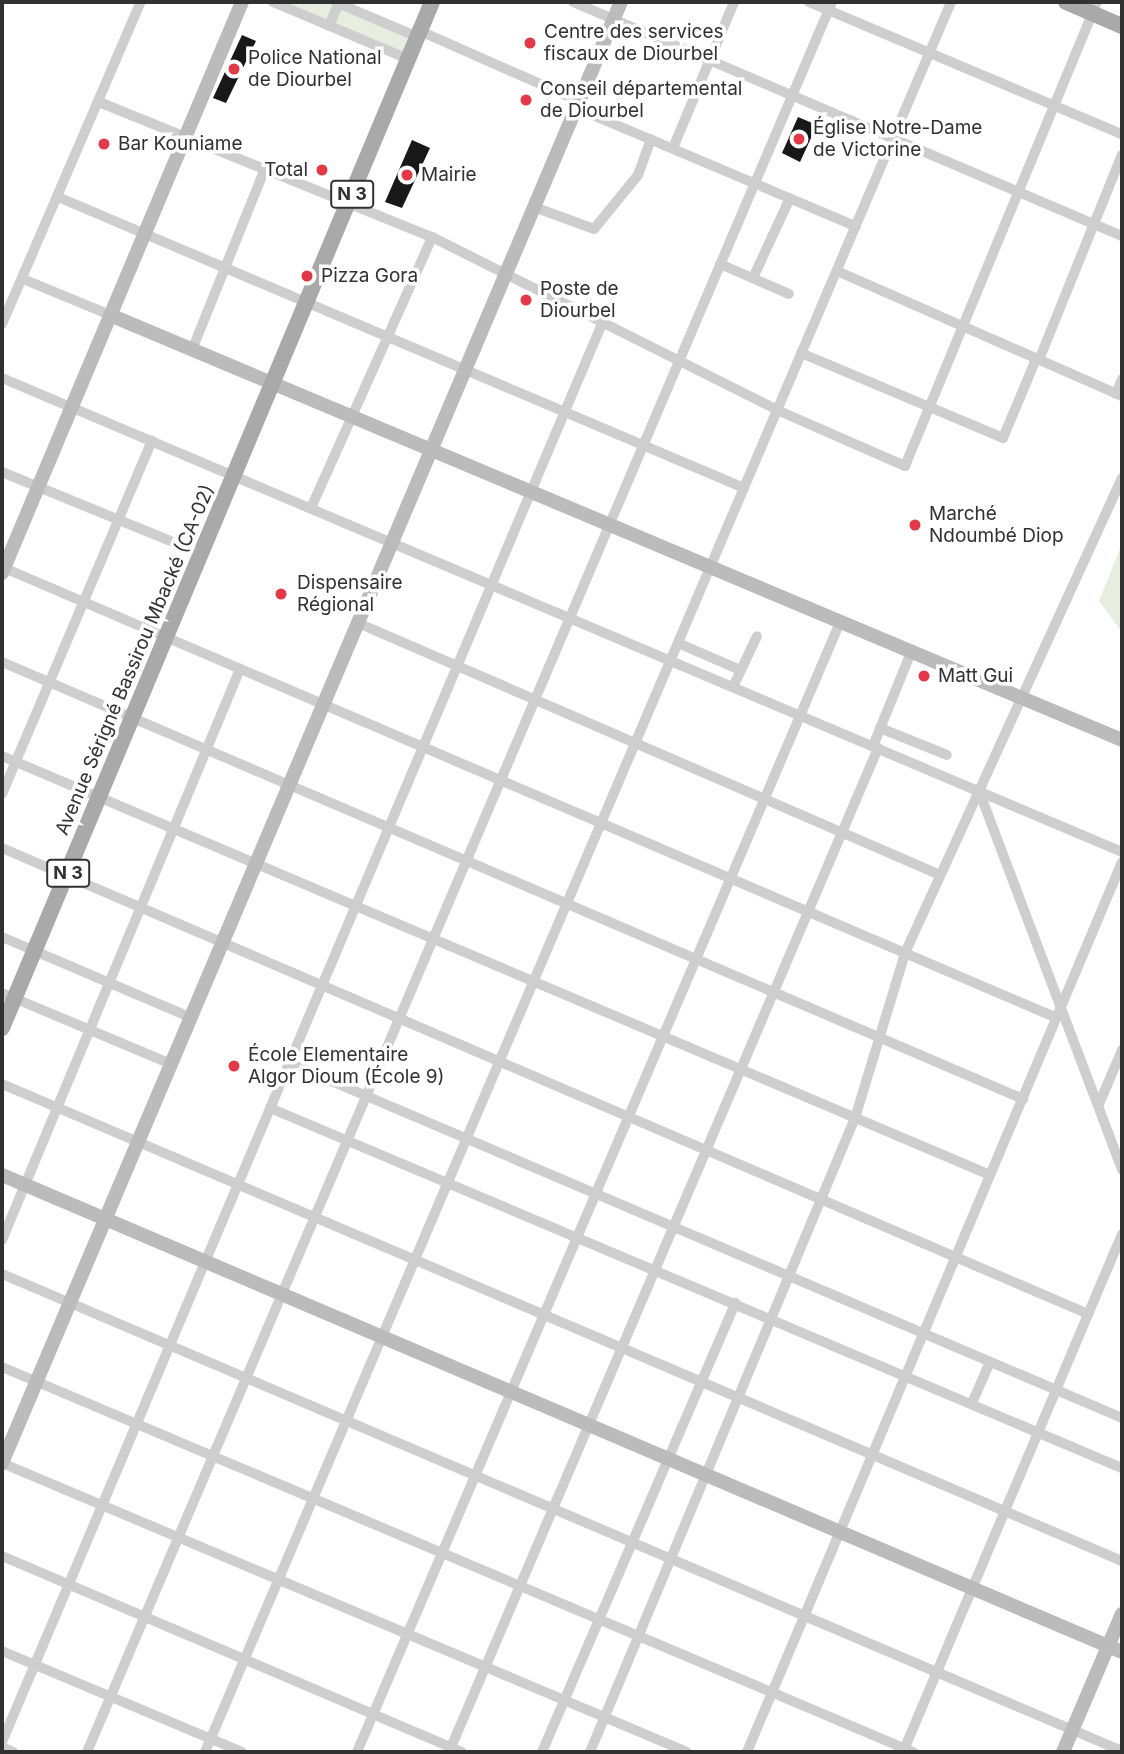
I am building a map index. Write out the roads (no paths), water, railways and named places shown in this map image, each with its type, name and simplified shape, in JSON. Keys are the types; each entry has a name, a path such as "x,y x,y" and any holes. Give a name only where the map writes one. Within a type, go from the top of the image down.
{"main road":[{"name":"N 3","path":"272,386 432,2"},
{"path":"1066,2 1094,7 1122,26"},
{"name":"Avenue Sérigné Bassirou Mbacké (CA-02)","path":"2,1028 8,995 35,951 272,386"}],"street":[{"path":"2,324 141,2"},
{"path":"242,2 2,570 83,602 1057,1018"},
{"path":"273,2 408,59"},
{"path":"329,26 338,2 419,34 651,139 856,226"},
{"path":"573,2 1122,236"},
{"path":"621,2 2,1463 687,1752"},
{"path":"673,148 734,2"},
{"path":"809,2 830,6 929,53 1122,134"},
{"path":"205,1752 951,2"},
{"path":"87,1752 830,6"},
{"path":"99,102 432,237 604,319 679,361 777,410 905,466 1094,7"},
{"path":"534,207 594,229 638,175 651,139"},
{"path":"801,354 1003,438 1122,155"},
{"path":"192,350 264,171"},
{"path":"58,197 744,488"},
{"path":"753,278 790,198"},
{"path":"311,508 432,237"},
{"path":"720,264 789,294"},
{"path":"836,271 1119,395 1122,379"},
{"path":"23,279 272,386 1023,695 1122,740"},
{"path":"2,1742 604,319"},
{"path":"2,377 1122,852"},
{"path":"2,794 152,441"},
{"path":"2,472 202,554"},
{"path":"590,1752 855,1118 882,1037 905,953 1122,478"},
{"path":"357,1752 841,620"},
{"path":"358,623 843,831 940,876"},
{"path":"733,687 757,636"},
{"path":"678,643 740,670"},
{"path":"450,1750 843,831 876,747 880,728 912,650"},
{"path":"2,662 1023,1099"},
{"path":"2,1240 240,670"},
{"path":"880,728 947,755"},
{"path":"2,756 990,1175"},
{"path":"979,791 1122,1170"},
{"path":"2,848 1088,1314"},
{"path":"747,1752 1122,862"},
{"path":"2,937 190,1017"},
{"path":"8,995 171,1064"},
{"path":"1099,1104 1122,1050"},
{"path":"289,1063 1122,1418"},
{"path":"2,1084 1122,1561"},
{"path":"270,1108 1122,1468"},
{"path":"2,1175 1115,1649"},
{"path":"2,1367 907,1751 936,1672 1122,1234"},
{"path":"2,1274 1122,1751"},
{"path":"542,1752 735,1303"},
{"path":"972,1404 990,1362"},
{"path":"2,1556 373,1714 450,1750 462,1752"},
{"path":"1063,1752 1115,1649 1122,1614"},
{"path":"2,1650 242,1752"},
{"path":"2,1747 13,1752"}],"place":[{"name":"Centre des services fiscaux de Diourbel","path":"530,43"},
{"name":"Police National de Diourbel","path":"234,69"},
{"name":"Conseil départemental de Diourbel","path":"526,100"},
{"name":"Église Notre-Dame de Victorine","path":"799,139"},
{"name":"Bar Kouniame","path":"104,144"},
{"name":"Total","path":"322,170"},
{"name":"Mairie","path":"407,175"},
{"name":"Pizza Gora","path":"307,276"},
{"name":"Poste de Diourbel","path":"526,300"},
{"name":"Marché Ndoumbé Diop","path":"915,525"},
{"name":"Dispensaire Régional","path":"281,594"},
{"name":"Matt Gui","path":"924,676"},
{"name":"École Elementaire Algor Dioum (École 9)","path":"234,1066"}]}
